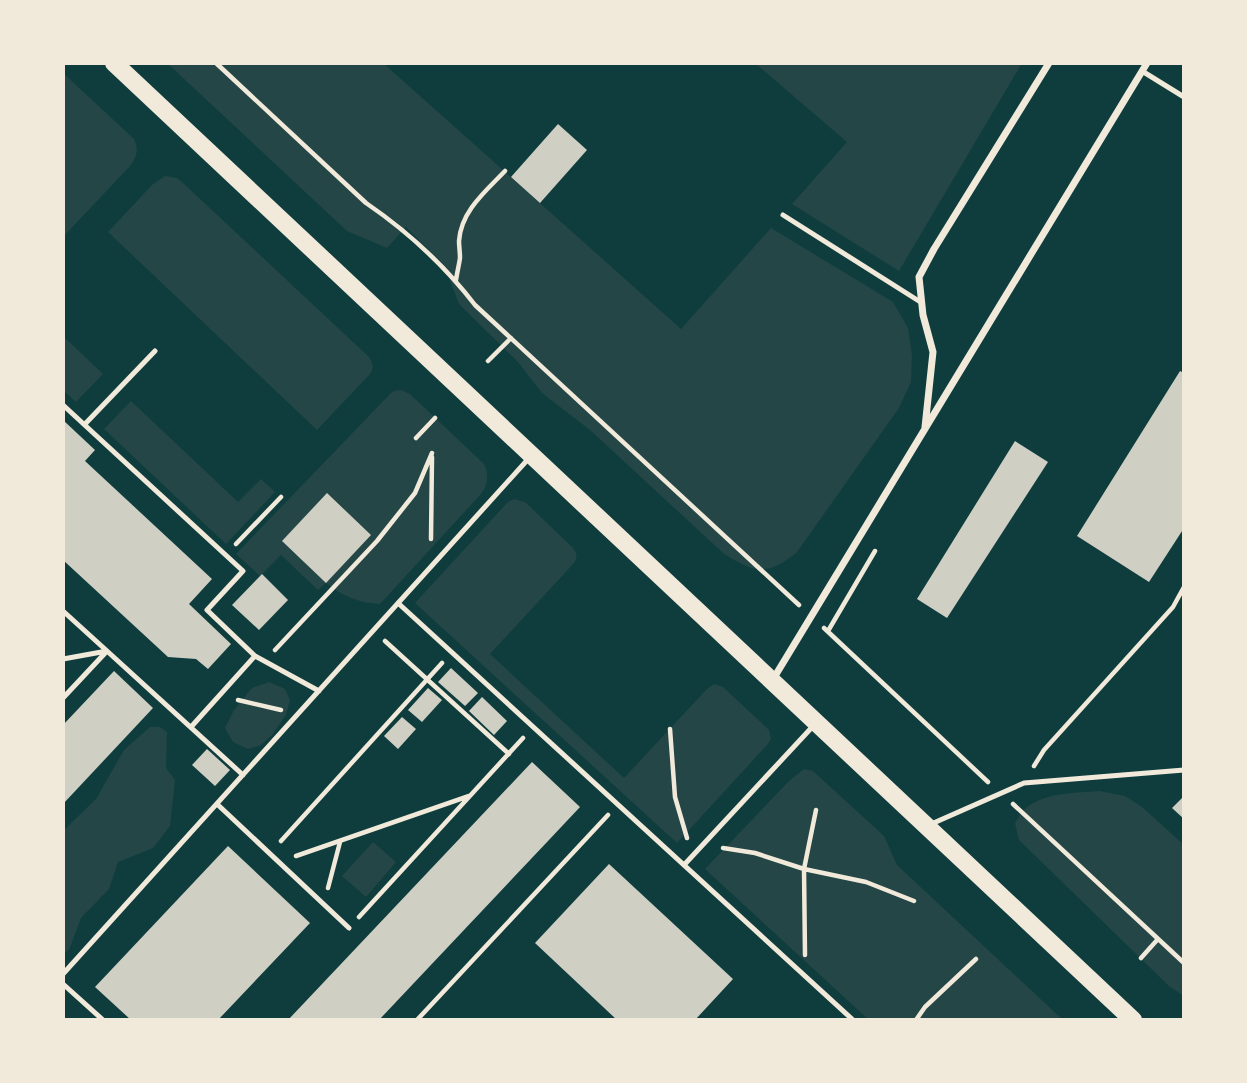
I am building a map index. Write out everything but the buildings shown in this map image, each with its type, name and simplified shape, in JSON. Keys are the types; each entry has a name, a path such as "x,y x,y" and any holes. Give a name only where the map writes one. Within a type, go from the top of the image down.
{"main road":[{"path":"114,63 1133,1020"}],"street":[{"path":"925,429 933,352 923,315 919,277 1049,63"},
{"path":"772,681 1147,63"}],"lane":[{"path":"1142,71 1184,97"},
{"path":"783,215 922,303"},
{"path":"85,425 155,351"},
{"path":"63,405 243,571 207,610 256,656 319,691"},
{"path":"63,974 531,456"},
{"path":"398,603 853,1020"},
{"path":"63,611 243,775"},
{"path":"63,659 107,651"},
{"path":"63,698 107,651"},
{"path":"191,727 256,656"},
{"path":"684,865 816,723"},
{"path":"927,826 1024,783 1184,770"},
{"path":"217,804 349,928"},
{"path":"63,984 103,1020"}],"path":[{"path":"216,63 366,203 390,219 456,280 475,305 510,338 1184,963"},
{"path":"456,280 461,229 467,215 475,202 505,171"},
{"path":"488,361 510,338"},
{"path":"416,439 435,418"},
{"path":"265,661 334,589 415,493 432,453 431,567"},
{"path":"226,555 281,497"},
{"path":"1024,783 1044,750 1173,607 1184,587"},
{"path":"374,631 509,754"},
{"path":"270,854 452,652"},
{"path":"220,696 299,714"},
{"path":"349,928 533,727"},
{"path":"670,729 675,797 692,857"},
{"path":"278,862 470,796"},
{"path":"417,1020 618,804"},
{"path":"806,976 803,869 816,810"},
{"path":"324,904 340,841"},
{"path":"703,845 755,853 803,869 866,882 914,901"},
{"path":"1141,958 1158,939"},
{"path":"916,1020 925,1007 976,958"}],"shaded area":[{"path":"167,63 383,63 681,329 771,228 893,302 908,328 912,356 911,382 899,408 797,552 769,569 743,565 723,553 590,430 542,393 518,362 459,304 444,265 406,227 387,248 347,231"},
{"path":"755,63 1022,63 899,271 792,204 847,142"},
{"path":"63,73 134,139 137,150 130,166 63,237"},
{"path":"165,176 177,178 182,182 369,357 372,366 370,374 317,430 108,232 152,185"},
{"path":"63,336 103,374 76,402 63,390"},
{"path":"401,390 410,394 484,464 487,479 481,494 380,604 351,598 326,583 318,590 281,555 260,576 236,554 391,393"},
{"path":"131,401 238,502 261,479 275,492 226,544 104,429"},
{"path":"514,499 525,502 572,547 576,557 574,563 490,654 624,778 714,684 723,687 769,730 771,739 767,745 677,843 415,603 508,502"},
{"path":"269,682 285,689 290,700 286,715 261,745 248,749 233,742 225,728 234,710 252,688"},
{"path":"150,727 160,727 167,732 166,768 175,780 170,826 153,848 118,862 109,889 81,918 69,950 63,953 63,831 96,799 124,750"},
{"path":"804,769 813,771 884,836 897,865 1063,1020 869,1020 705,869 789,781"},
{"path":"1100,791 1125,796 1142,807 1184,845 1184,996 1169,986 1019,840 1015,823 1033,803 1061,794"},
{"path":"373,842 396,862 366,897 342,876"}]}
